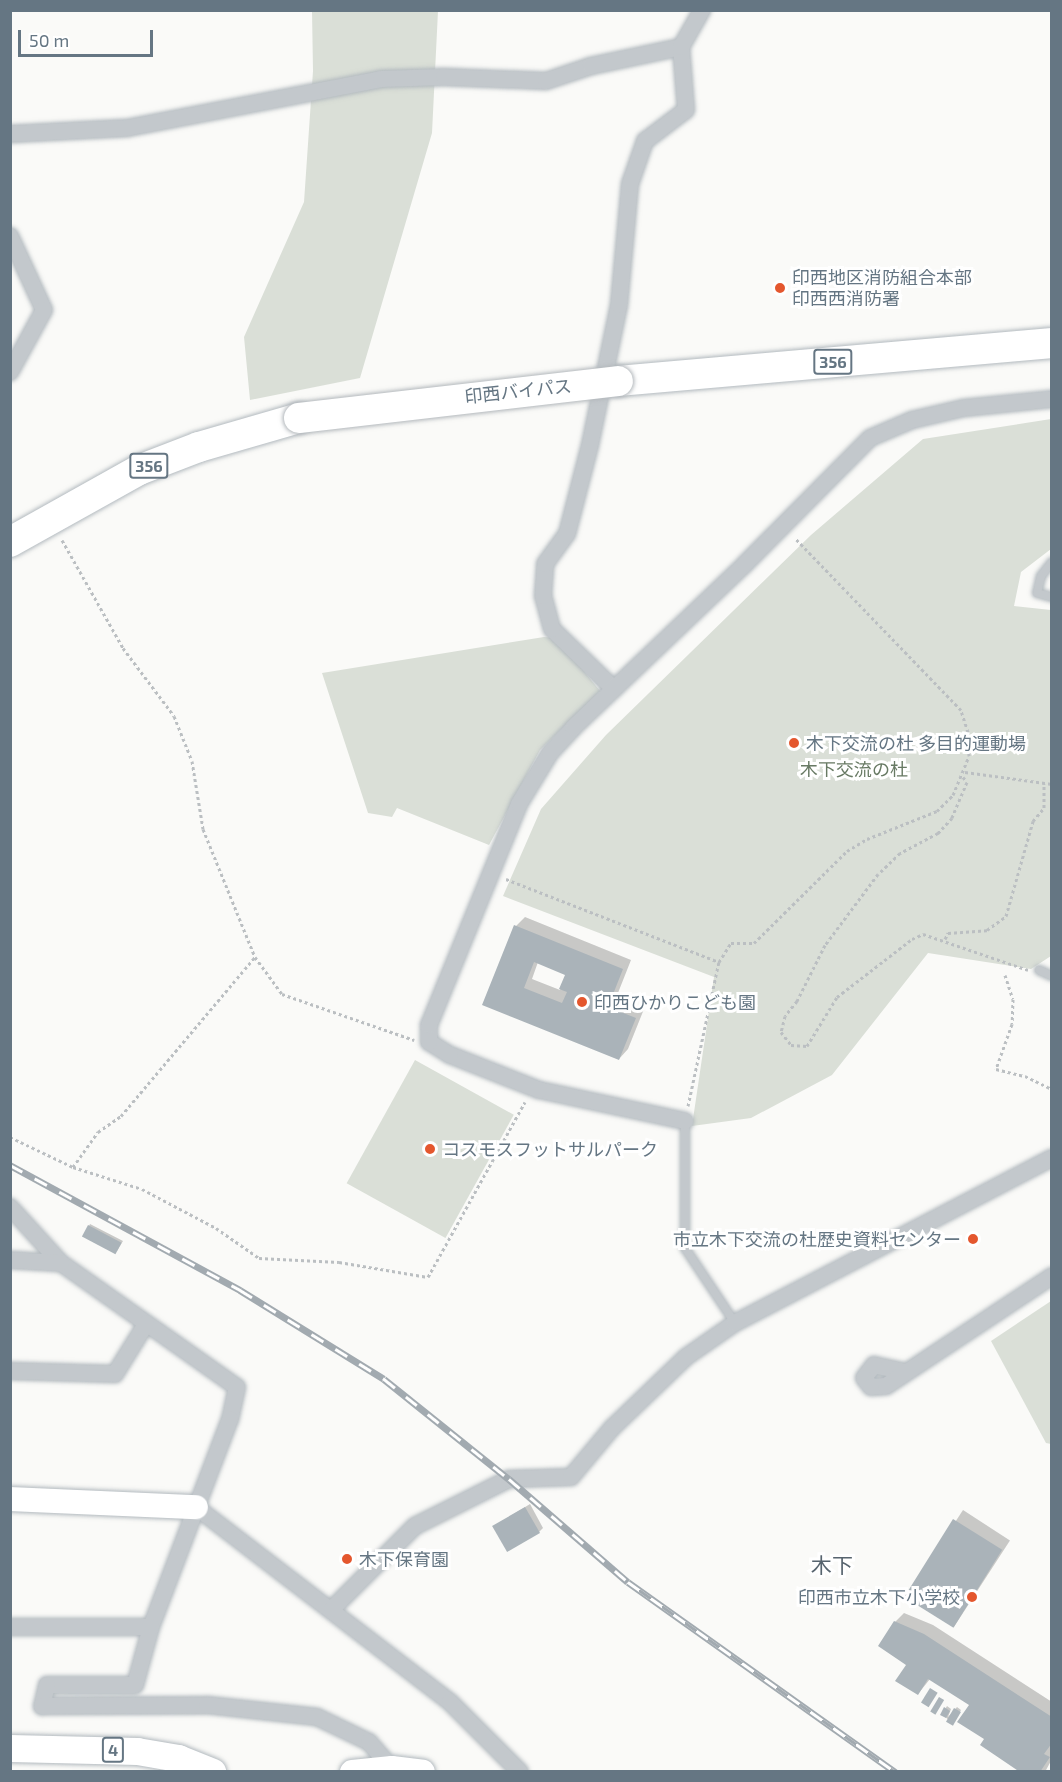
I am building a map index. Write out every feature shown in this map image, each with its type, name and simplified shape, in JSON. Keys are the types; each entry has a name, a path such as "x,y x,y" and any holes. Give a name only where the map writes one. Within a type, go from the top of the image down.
{"highway":[{"name":"印西バイパス","path":"10,542 139,470 198,447 299,417 618,381 1052,343"}],"main road":[{"name":"4","path":"10,1748 137,1751 178,1758 212,1772"}],"street":[{"path":"614,689 552,629 543,596 545,564 567,534 590,445 619,305 630,184 645,141 686,110 681,47 702,10"},
{"path":"10,134 128,128 381,79 444,77 546,81 591,66 681,47"},
{"path":"10,236 44,310 10,372"},
{"path":"685,1121 539,1090 450,1055 429,1042 429,1025 489,873 534,777 574,727 783,526 839,464 870,438 912,420 964,408 1052,399"},
{"path":"332,1608 415,1526 509,1479 571,1477 612,1428 670,1373 735,1323 1052,1158"},
{"path":"10,1208 61,1263 237,1387 230,1419 151,1627 135,1685 47,1685 42,1706 207,1705 317,1717 369,1742 393,1768"},
{"path":"10,1260 61,1263"},
{"path":"906,1372 1052,1276"},
{"path":"10,1371 115,1374 146,1324"},
{"path":"10,1499 196,1507 332,1608 450,1702 520,1772"},
{"path":"10,1627 151,1627"},
{"path":"352,1772 393,1768 423,1772"}],"lane":[{"path":"1052,562 1041,576 1037,593 1052,597"},
{"path":"1039,970 1052,976"},
{"path":"685,1121 685,1248 735,1323"}],"path":[{"path":"50,518 123,648 174,716 192,761 203,829 255,957 282,994 403,1039 429,1042"},
{"path":"783,526 961,710 968,732 964,774 967,782 952,818 938,834 889,862 825,945 810,979 782,1023 785,1040 791,1045 807,1046 837,997 912,939 923,934 945,939 1024,970 1039,970"},
{"path":"964,774 1052,784"},
{"path":"685,1121 719,962 731,943 754,943 847,851 891,827 937,811 964,774"},
{"path":"945,939 948,933 987,930 1006,915 1033,821 1044,808 1044,784"},
{"path":"489,873 719,962"},
{"path":"73,1167 98,1132 121,1116 255,957"},
{"path":"1005,975 1013,999 1012,1024 996,1069 1025,1076 1052,1089"},
{"path":"10,1137 73,1167 142,1189 216,1228 259,1258 339,1262 428,1277 525,1101 515,1096"}],"green space":[{"path":"312,11 438,11 432,133 360,378 250,400 244,337 304,202 313,71"},
{"name":"木下交流の杜","path":"1051,419 1051,549 1021,572 1014,606 1051,610 1051,956 1031,969 928,953 832,1075 751,1118 692,1126 714,977 503,896 541,809 606,735 811,535 923,439"},
{"path":"544,637 557,638 600,691 540,750 489,845 397,808 392,817 368,813 322,673"},
{"name":"コスモスフットサルパーク","path":"415,1060 514,1115 445,1238 347,1183"},
{"path":"1051,1301 1051,1444 1046,1443 991,1341"}],"building":[{"path":"514,925 623,969 608,1007 636,1018 619,1060 482,1005","holes":["534,962 565,975 559,989 567,992 562,1003 524,988"]},
{"path":"88,1225 122,1243 115,1254 82,1236"},
{"path":"525,1507 540,1533 507,1552 492,1526"},
{"path":"953,1519 1002,1550 953,1628 904,1597"},
{"path":"894,1621 924,1634 1052,1717 1052,1743 1044,1754 1050,1757 1040,1772 1020,1772 980,1745 984,1739 957,1722 969,1705 928,1679 918,1695 895,1681 906,1665 878,1646"},
{"path":"930,1688 938,1693 929,1707 921,1702"},
{"path":"939,1697 944,1700 935,1715 930,1712"},
{"path":"944,1707 950,1711 946,1718 940,1715"},
{"path":"954,1708 961,1712 953,1726 946,1722"}],"railway":[{"path":"10,1165 240,1290 384,1379 509,1479 628,1582 895,1772"}],"place":[{"name":"印西地区消防組合本部 印西西消防署","path":"780,288"},
{"name":"木下交流の杜 多目的運動場","path":"794,743"},
{"name":"印西ひかりこども園","path":"582,1002"},
{"name":"コスモスフットサルパーク","path":"430,1149"},
{"name":"市立木下交流の杜歴史資料センター","path":"973,1239"},
{"name":"木下保育園","path":"347,1559"},
{"name":"印西市立木下小学校","path":"972,1597"}],"district":[{"name":"木下","path":"832,1565"}]}
